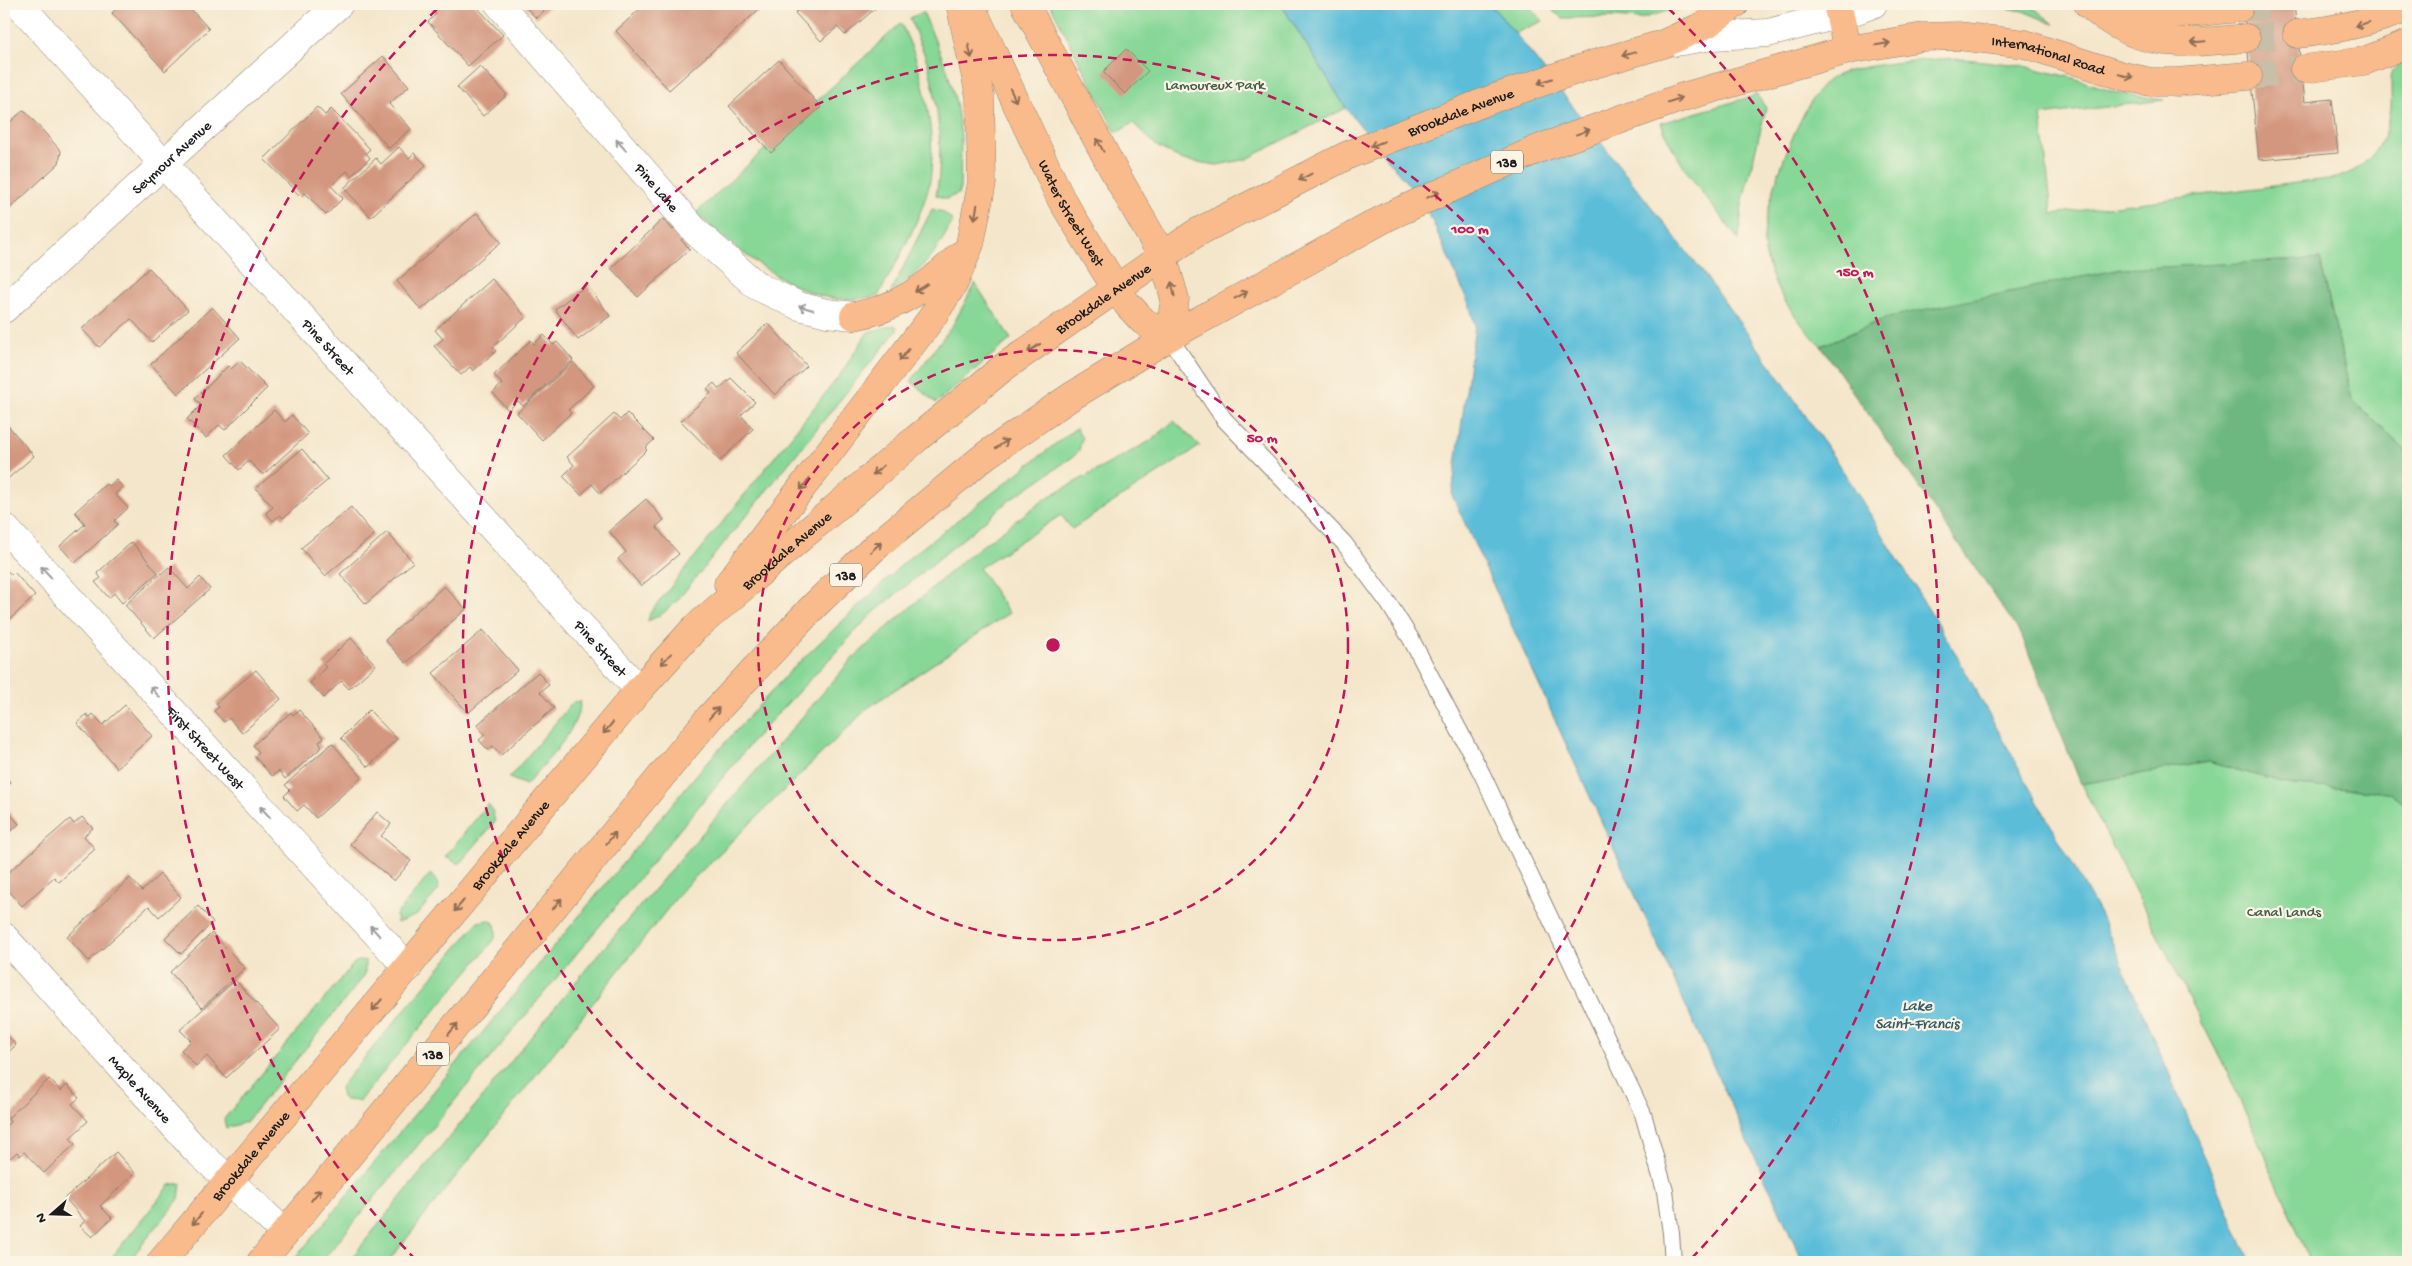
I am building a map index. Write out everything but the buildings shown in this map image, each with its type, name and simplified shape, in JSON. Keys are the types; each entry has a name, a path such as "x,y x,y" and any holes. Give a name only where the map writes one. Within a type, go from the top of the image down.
{"main road":[{"path":"694,629 931,319 954,283 970,244 982,183 980,96 960,4"},
{"name":"Water Street West","path":"969,4 1061,199 1117,290 1144,321 1169,337"},
{"path":"1025,4 1114,171 1163,257 1175,299 1169,337"},
{"path":"1663,44 1707,24 1735,4"},
{"path":"2088,4 2106,20 2163,42 2190,43 2246,38"},
{"path":"2096,4 2134,15 2165,15 2240,8"},
{"path":"2297,34 2345,28 2379,19 2408,8"},
{"path":"1838,9 1848,50"},
{"name":"International Road","path":"1169,337 1389,216 1538,149 1629,115 1848,50 1923,37 1958,36 2025,44 2123,76 2151,82 2176,82 2248,76"},
{"name":"Brookdale Avenue","path":"161,1262 639,690 694,629 871,477 1004,367 1117,290 1196,233 1348,155 1496,98 1591,65 1663,44"},
{"path":"2304,69 2364,61 2408,44"},
{"path":"854,316 876,312 911,295 936,279 970,244"},
{"name":"138","path":"261,1262 710,717 814,606 875,547 986,455 1069,398 1169,337"}],"street":[{"name":"Pine Street","path":"19,4 639,690"},
{"name":"Seymour Avenue","path":"4,309 339,4"},
{"name":"Pine Lane","path":"498,4 696,232 757,286 799,306 826,313 854,316"},
{"path":"1663,44 1713,36 1768,33 1838,9 1873,4"},
{"name":"First Street West","path":"4,527 408,968"},
{"name":"Maple Avenue","path":"4,937 194,1148 285,1233"}],"lane":[{"path":"1169,337 1224,419 1344,543 1389,604 1411,639 1482,774 1643,1114 1664,1191 1672,1233 1673,1262"}],"green space":[{"name":"Lamoureux Park","path":"1050,4 1281,4 1346,108 1247,159 1217,165 1183,160 1158,147 1133,123 1116,133"},
{"path":"1490,4 1527,4 1543,21 1515,33"},
{"path":"1549,4 1684,4 1674,9 1640,19 1613,17 1563,18 1554,12"},
{"path":"1910,4 2029,4 2054,24 2023,11 1992,5 1907,10"},
{"path":"923,12 947,69 956,103 961,135 960,193 946,199 936,195 940,146 937,110 931,76 910,18"},
{"path":"901,23 916,60 928,112 932,164 927,193 911,233 878,296 848,299 817,295 801,289 769,271 696,213"},
{"path":"1956,58 2020,65 2073,78 2114,92 2164,100 2041,115 2052,214 2336,178 2348,173 2368,160 2381,142 2389,119 2392,71 2400,63 2408,61 2408,453 2352,400 2320,259 1889,317 1821,346 1798,320 1779,291 1770,271 1764,245 1766,221 1771,200 1787,150 1798,126 1809,104 1821,87 1833,77 1845,72 1876,65"},
{"path":"1757,95 1766,108 1742,204 1739,240 1676,154 1661,123"},
{"path":"932,209 943,212 953,221 927,261 902,285 891,292"},
{"path":"2320,259 2352,400 2408,453 2408,806 2389,792 2293,785 2208,762 2081,784 2021,634 1821,346 1889,317 2120,269"},
{"path":"975,283 1011,339 936,403 911,381 954,323"},
{"path":"894,325 897,327 897,330 676,602 662,614 648,621 650,613 840,375 868,332"},
{"path":"1174,421 1200,446 1072,529 1061,515 979,568 1009,613 869,707 684,888 388,1262 348,1262 596,957 852,659 967,557 1048,497 1152,440"},
{"path":"1076,428 1082,438 1079,450 1074,456 1011,499 872,614 762,730 321,1262 292,1262 702,768 792,669 909,558"},
{"path":"581,701 573,725 560,746 526,785 509,778 573,702"},
{"name":"Canal Lands","path":"2208,762 2293,785 2389,792 2408,806 2408,1262 2311,1262 2232,1082 2081,784"},
{"path":"488,804 492,809 495,822 459,864 445,857"},
{"path":"430,874 436,879 439,889 417,915 397,923 396,915"},
{"path":"489,920 494,923 496,928 494,940 359,1101 345,1100 342,1097 340,1087 478,922"},
{"path":"365,960 365,972 361,980 246,1122 226,1128 224,1119 355,962"},
{"path":"181,1183 179,1199 128,1262 108,1262 170,1185"}],"water":[{"name":"Lake Saint-Francis","path":"1281,4 1490,4 1515,33 1704,274 1782,381 1851,483 1954,651 2100,914 2250,1262 1803,1262 1452,495 1475,325 1469,304 1425,205 1346,108"}],"tunnel":[{"path":"2239,8 2272,4"},
{"path":"2246,38 2297,34"},
{"path":"2248,76 2304,69"}]}
